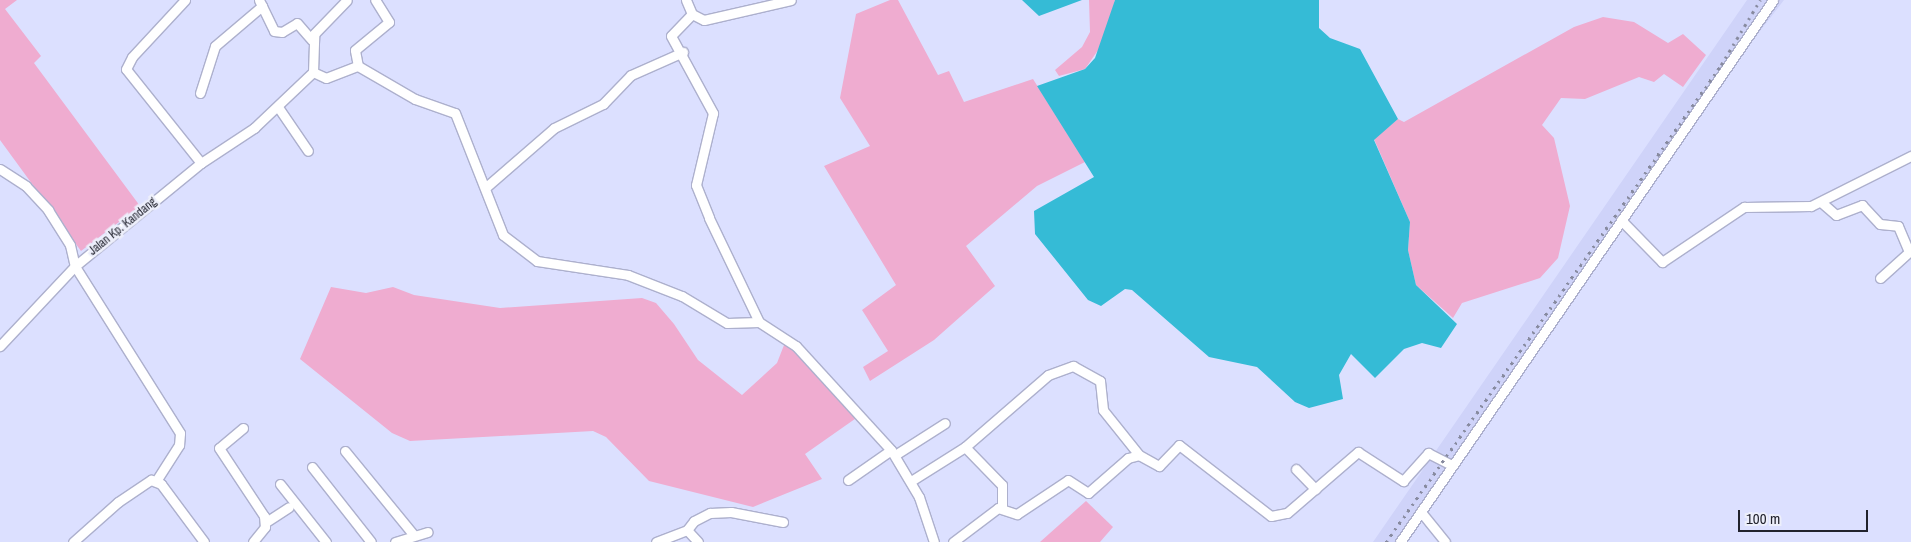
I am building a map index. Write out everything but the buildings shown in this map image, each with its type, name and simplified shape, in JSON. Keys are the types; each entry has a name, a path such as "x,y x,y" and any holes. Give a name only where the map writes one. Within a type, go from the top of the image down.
{"street":[{"path":"185,0 132,57 126,69 201,163"},
{"path":"312,40 347,0"},
{"path":"375,0 389,22 355,50 358,66 416,99 455,113 504,235 537,261 628,275 682,296 727,323 759,322"},
{"path":"686,0 692,14 707,20 791,0"},
{"path":"1400,542 1773,0"},
{"path":"200,93 215,46 260,3 274,31 282,32 297,23 312,40 313,72 326,78 358,66"},
{"path":"692,14 672,32 713,113 697,190 759,322 796,346 893,452 911,482 934,542"},
{"path":"485,188 554,128 603,104 631,75 683,52"},
{"name":"Jalan Kp. Kandang","path":"0,346 76,266 201,163 278,107 313,72"},
{"path":"278,107 308,151"},
{"path":"1621,220 1662,262 1744,207 1822,202 1911,156"},
{"path":"0,169 26,186 48,210 70,245 76,266 180,433 179,445 156,481 131,492 74,542"},
{"path":"1822,202 1836,215 1862,205 1880,224 1898,226 1909,252 1880,278"},
{"path":"911,482 965,448 1048,375 1073,366 1100,381 1103,410 1139,455 1158,466 1180,445 1264,515 1287,513 1358,452 1404,481 1428,453 1452,465"},
{"path":"848,480 944,423"},
{"path":"243,428 222,443 220,451 266,522"},
{"path":"965,448 1002,485 1002,508"},
{"path":"346,451 413,534"},
{"path":"953,542 988,513 1002,508 1017,514 1068,480 1088,493 1128,458 1139,455"},
{"path":"312,467 370,542"},
{"path":"1296,469 1315,489"},
{"path":"156,481 204,542"},
{"path":"280,484 326,542"},
{"path":"253,542 266,522 288,507"},
{"path":"656,542 687,530 694,520 710,512 734,512 783,522"},
{"path":"1421,512 1445,542"},
{"path":"687,530 698,542"},
{"path":"395,542 413,534 428,532"}],"shaded area":[{"path":"0,0 17,0 5,9 41,56 34,63 140,206 81,251 0,140"},
{"path":"890,0 898,0 938,75 949,71 964,102 1033,79 1085,162 1037,186 966,246 995,286 934,340 870,381 863,367 888,351 862,310 896,285 824,166 870,146 840,98 856,14"},
{"path":"1089,0 1115,0 1105,40 1085,69 1059,76 1055,70 1082,47 1090,32"},
{"path":"1747,0 1784,0 1723,79 1403,542 1373,542"},
{"path":"1603,17 1634,22 1668,43 1683,34 1706,55 1683,87 1664,74 1654,82 1639,77 1585,99 1561,98 1542,125 1554,138 1570,206 1558,258 1540,278 1462,303 1453,318 1416,285 1408,250 1410,222 1374,139 1398,119 1404,122 1574,27"},
{"path":"331,287 366,293 393,287 414,295 500,308 642,298 656,303 674,324 698,360 742,395 777,363 786,340 812,356 862,414 805,454 822,479 753,507 649,481 606,437 593,431 410,441 392,433 300,359"},
{"path":"1086,501 1113,527 1100,542 1040,542"}],"water":[{"path":"1022,0 1082,0 1039,16"},
{"path":"1115,0 1319,0 1319,28 1330,38 1360,49 1398,119 1374,140 1410,222 1408,250 1416,285 1457,324 1441,348 1422,343 1404,349 1375,378 1351,354 1339,375 1343,399 1309,408 1295,402 1257,367 1209,357 1132,290 1125,289 1101,306 1088,300 1035,234 1034,211 1094,177 1037,86 1085,69 1095,58"}],"railway":[{"path":"1386,542 1721,65 1760,0"}]}
